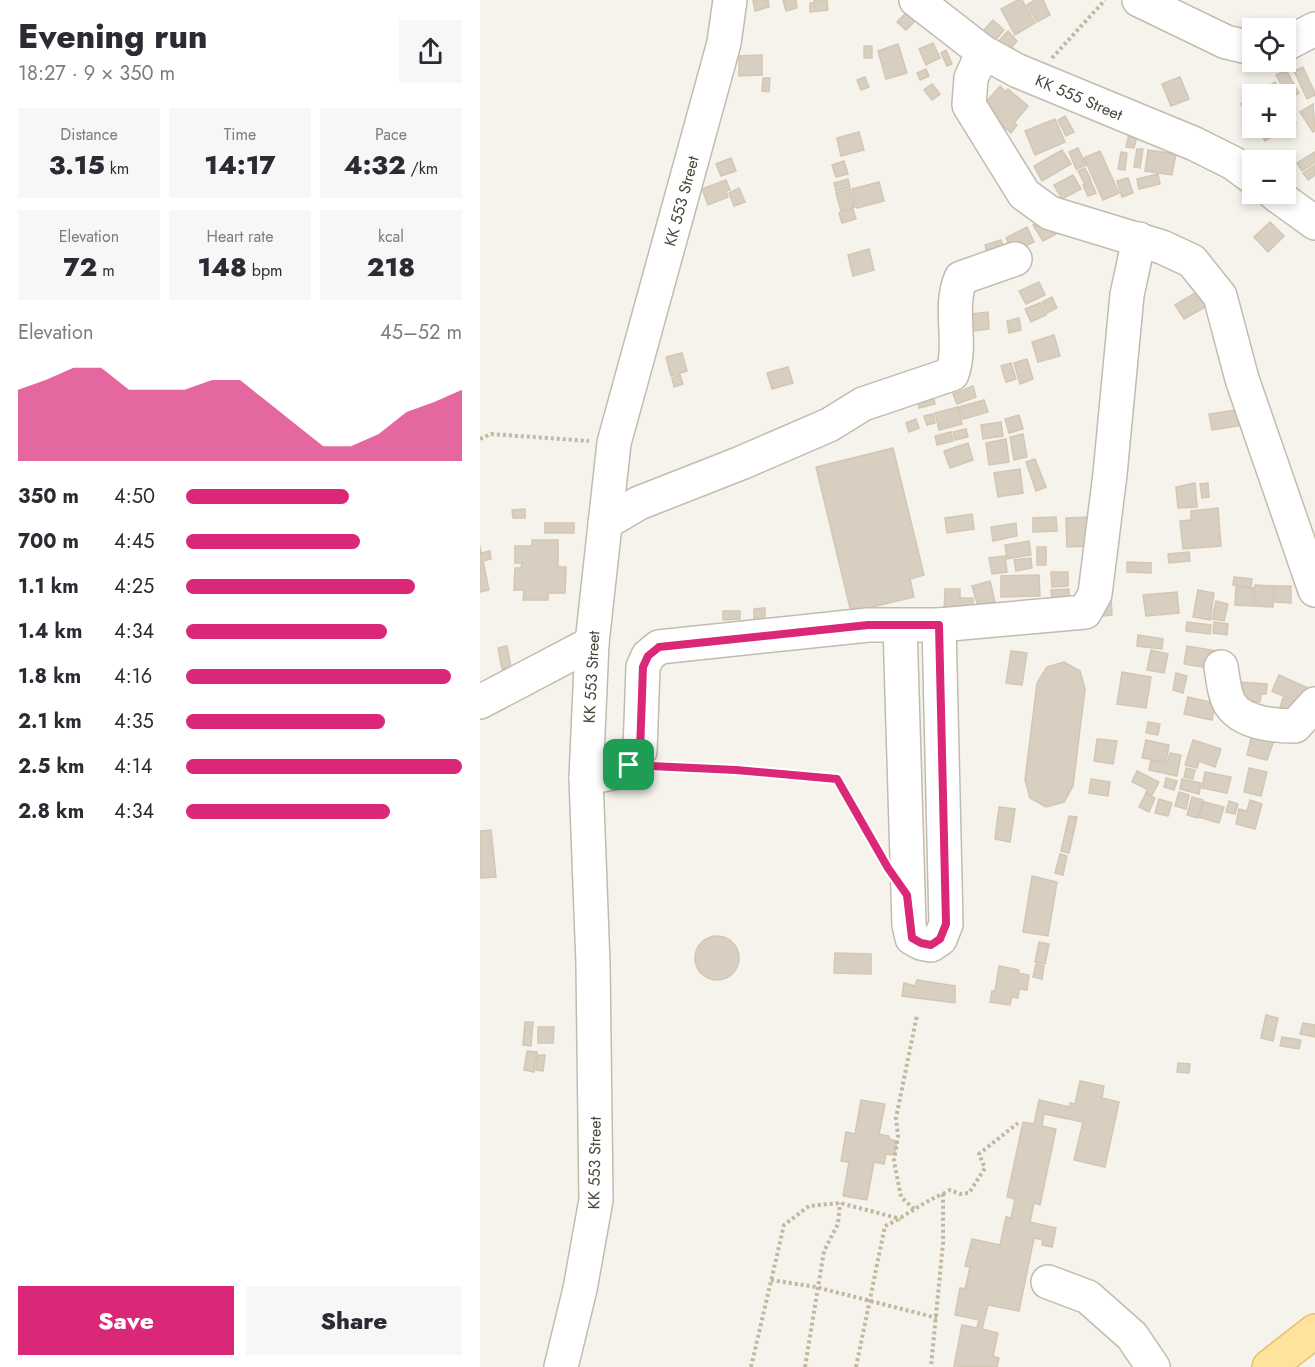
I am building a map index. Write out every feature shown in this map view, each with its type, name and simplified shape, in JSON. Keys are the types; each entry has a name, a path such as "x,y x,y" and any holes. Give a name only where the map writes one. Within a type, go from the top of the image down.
{"main road":[{"path":"1269,1367 1315,1331"}],"street":[{"name":"KK 553 Street","path":"561,1367 580,1289 596,1200 593,964 586,778 592,643 614,443 724,43 730,0"},
{"name":"KK 555 Street","path":"916,0 983,52 1031,76 1196,144 1242,170"},
{"path":"1139,0 1226,42 1242,46"},
{"path":"1296,39 1315,29"},
{"path":"983,52 971,78 969,105 1024,194 1050,213 1139,239 1192,261 1220,296 1242,379 1315,590"},
{"path":"1289,204 1315,223"},
{"path":"586,778 618,772 629,765 640,751 643,667 648,656 659,647 868,625 939,625 1085,612 1095,594 1110,474 1127,295 1139,239"},
{"path":"605,523 639,503 829,425 863,404 952,374 956,362 956,290 961,278 1015,259"},
{"path":"900,626 909,924 912,938 931,945 940,939 946,924 939,625"},
{"path":"480,702 592,643"},
{"path":"1221,667 1229,703 1240,716 1278,726 1295,726 1315,704"},
{"path":"1048,1282 1088,1297 1132,1336 1153,1367"}],"path":[{"path":"1031,76 1056,54 1105,0"},
{"path":"480,439 491,434 614,443"},
{"path":"629,765 736,770 837,779 883,858"},
{"path":"914,1209 901,1197 894,1161 898,1136 896,1118 917,1015"},
{"path":"856,1367 885,1226 902,1219 914,1209 950,1190 960,1194 969,1193 985,1168 979,1154 1018,1123"},
{"path":"931,1367 943,1243 943,1194"},
{"path":"751,1367 784,1226 809,1206 840,1203 902,1219"},
{"path":"805,1367 816,1287 824,1251 838,1224 840,1203"},
{"path":"771,1280 816,1287 937,1318"}],"building":[{"path":"753,0 768,0 769,7 755,11"},
{"path":"783,0 796,0 797,8 786,11"},
{"path":"814,0 827,0 828,10 810,12 810,3 814,3"},
{"path":"1022,0 1035,23 1015,35 1001,9"},
{"path":"1035,0 1043,0 1050,15 1037,22 1027,5"},
{"path":"906,13 915,21 906,30 897,22"},
{"path":"993,20 1004,30 993,43 981,33"},
{"path":"1008,31 1017,41 1005,55 995,45"},
{"path":"933,43 940,58 926,65 919,49"},
{"path":"898,44 907,73 886,79 878,51"},
{"path":"864,46 872,46 872,58 864,58"},
{"path":"946,50 952,64 947,66 941,53"},
{"path":"762,55 762,75 739,76 739,56"},
{"path":"1303,67 1315,95 1307,99 1294,72"},
{"path":"926,69 929,76 920,80 917,73"},
{"path":"1287,72 1294,84 1281,84 1276,75"},
{"path":"865,77 869,87 861,90 857,80"},
{"path":"1180,77 1189,99 1171,106 1162,84"},
{"path":"763,78 770,78 769,92 762,91"},
{"path":"932,84 940,94 932,100 924,90"},
{"path":"1000,86 1006,92 1008,89 1028,106 1014,123 1017,125 1011,133 984,109 989,103 987,101"},
{"path":"1313,104 1315,130 1313,132 1300,112"},
{"path":"1065,116 1074,132 1066,136 1058,120"},
{"path":"1055,119 1065,142 1035,155 1025,131"},
{"path":"859,132 864,150 841,156 837,138"},
{"path":"1129,134 1137,136 1134,148 1126,147"},
{"path":"1078,148 1086,165 1076,169 1069,152"},
{"path":"1137,149 1143,149 1140,168 1134,167"},
{"path":"1062,150 1071,164 1042,181 1034,166"},
{"path":"1148,150 1176,154 1172,175 1145,171"},
{"path":"1100,151 1119,193 1103,200 1084,158"},
{"path":"1121,152 1127,153 1125,170 1118,169"},
{"path":"1315,152 1315,162 1302,171 1297,163"},
{"path":"731,158 736,171 721,176 716,164"},
{"path":"844,161 848,174 836,177 832,165"},
{"path":"1315,165 1315,175 1308,180 1303,173"},
{"path":"1085,168 1091,180 1084,183 1078,171"},
{"path":"1158,174 1160,184 1139,189 1137,179"},
{"path":"1073,175 1081,189 1062,199 1054,185"},
{"path":"1128,178 1133,193 1122,197 1117,181"},
{"path":"848,179 850,187 836,191 834,183"},
{"path":"726,180 730,190 726,191 728,197 708,205 702,189"},
{"path":"879,182 884,201 857,208 852,189"},
{"path":"1091,182 1096,193 1088,196 1083,185"},
{"path":"739,188 745,202 734,206 729,193"},
{"path":"850,189 855,207 841,211 836,193"},
{"path":"853,209 856,219 842,223 839,213"},
{"path":"1047,217 1056,234 1043,241 1033,225"},
{"path":"1270,222 1284,236 1268,252 1254,237"},
{"path":"1027,227 1034,242 1013,252 1006,238"},
{"path":"1001,240 1007,257 990,263 985,245"},
{"path":"869,249 874,270 853,276 848,255"},
{"path":"1039,282 1045,295 1026,304 1019,291"},
{"path":"1198,291 1207,306 1184,319 1175,305"},
{"path":"1052,297 1057,308 1047,313 1042,302"},
{"path":"1040,303 1046,315 1031,322 1025,309"},
{"path":"988,312 989,329 973,331 971,314"},
{"path":"1019,318 1021,330 1009,333 1007,321"},
{"path":"1054,335 1060,356 1038,362 1032,342"},
{"path":"682,353 687,371 671,376 666,357"},
{"path":"1027,359 1033,379 1020,384 1014,363"},
{"path":"1011,363 1016,379 1006,382 1001,366"},
{"path":"788,367 793,383 772,389 767,373"},
{"path":"680,375 683,384 674,387 672,378"},
{"path":"973,386 976,397 957,404 953,394"},
{"path":"933,394 935,404 919,408 917,398"},
{"path":"984,400 988,412 963,419 959,407"},
{"path":"958,407 962,424 939,430 935,413"},
{"path":"1241,409 1243,425 1212,430 1209,414"},
{"path":"933,414 935,423 927,425 924,416"},
{"path":"1019,415 1023,429 1009,433 1005,419"},
{"path":"916,419 919,428 909,432 906,423"},
{"path":"1001,422 1003,436 983,439 981,425"},
{"path":"966,429 968,437 955,440 953,432"},
{"path":"951,432 953,441 937,445 935,436"},
{"path":"1023,434 1027,457 1014,460 1010,437"},
{"path":"1006,439 1009,462 989,465 986,443"},
{"path":"968,443 973,460 950,468 944,451"},
{"path":"893,448 924,575 910,579 914,597 851,612 816,467"},
{"path":"1035,459 1046,487 1036,491 1026,462"},
{"path":"1020,469 1023,493 998,497 994,473"},
{"path":"1195,483 1197,507 1178,508 1176,487"},
{"path":"1208,483 1209,497 1202,498 1200,484"},
{"path":"1218,508 1221,546 1183,549 1180,521 1191,520 1191,511"},
{"path":"525,509 525,518 513,518 512,510"},
{"path":"972,514 974,529 947,533 945,518"},
{"path":"1056,517 1057,531 1033,532 1033,518"},
{"path":"1090,517 1091,546 1067,547 1066,518"},
{"path":"545,523 574,523 574,533 545,533"},
{"path":"1016,523 1017,536 993,541 991,527"},
{"path":"532,540 558,540 558,567 566,567 565,593 548,593 548,600 523,600 524,590 514,590 515,568 521,568 522,563 515,563 515,546 532,546"},
{"path":"1029,541 1031,555 1007,559 1005,545"},
{"path":"480,546 481,553 490,551 491,559 483,561 489,590 480,592"},
{"path":"1037,547 1046,547 1046,565 1037,565"},
{"path":"1189,552 1190,561 1169,563 1168,554"},
{"path":"1005,556 1007,572 992,574 989,558"},
{"path":"1031,558 1032,568 1016,571 1014,560"},
{"path":"1127,562 1151,563 1151,573 1127,572"},
{"path":"1051,572 1068,572 1068,586 1052,587"},
{"path":"1039,575 1040,596 1001,597 1001,576"},
{"path":"1234,577 1252,579 1251,587 1233,585"},
{"path":"990,581 995,602 978,607 972,586"},
{"path":"1255,585 1274,586 1273,607 1255,606"},
{"path":"1275,586 1291,586 1291,603 1275,602"},
{"path":"1236,587 1254,588 1253,606 1235,605"},
{"path":"945,589 960,589 960,598 973,598 973,613 944,613"},
{"path":"1069,589 1069,599 1052,600 1051,590"},
{"path":"1198,590 1214,593 1210,620 1193,617"},
{"path":"1177,592 1179,613 1146,616 1143,595"},
{"path":"1103,597 1111,597 1112,615 1104,616"},
{"path":"1216,601 1228,604 1224,621 1212,619"},
{"path":"765,608 765,618 754,618 754,609"},
{"path":"723,611 740,611 740,619 723,620"},
{"path":"1187,622 1211,625 1210,634 1186,631"},
{"path":"1214,622 1228,624 1227,635 1213,633"},
{"path":"1138,635 1163,639 1162,649 1137,646"},
{"path":"507,646 511,667 502,669 498,648"},
{"path":"1187,646 1217,651 1214,669 1184,664"},
{"path":"1151,650 1168,654 1164,673 1147,670"},
{"path":"1011,651 1027,653 1022,685 1006,683"},
{"path":"1064,662 1080,671 1085,689 1073,786 1064,802 1046,807 1030,798 1025,780 1037,683 1047,667"},
{"path":"1122,672 1151,677 1146,708 1117,704"},
{"path":"1176,673 1187,676 1183,693 1173,690"},
{"path":"1279,675 1312,690 1306,706 1272,691"},
{"path":"1237,682 1267,684 1266,694 1261,694 1260,702 1236,700"},
{"path":"1188,697 1215,703 1212,720 1184,714"},
{"path":"1283,698 1304,707 1299,719 1279,710"},
{"path":"1148,722 1160,724 1158,735 1146,733"},
{"path":"1277,732 1267,760 1247,755 1252,734"},
{"path":"1097,739 1117,741 1113,764 1094,761"},
{"path":"1146,740 1169,745 1166,762 1142,758"},
{"path":"1193,740 1221,749 1215,767 1199,761 1197,768 1185,765"},
{"path":"603,747 614,748 612,770 600,769"},
{"path":"1170,753 1181,755 1177,776 1149,770 1151,760 1167,764"},
{"path":"1186,768 1195,770 1193,779 1184,777"},
{"path":"1249,768 1267,772 1261,796 1244,792"},
{"path":"1137,771 1159,782 1152,795 1146,792 1147,789 1132,782"},
{"path":"1205,772 1231,777 1227,793 1202,788"},
{"path":"1166,778 1177,781 1174,790 1164,787"},
{"path":"1091,779 1110,782 1108,796 1089,793"},
{"path":"1182,779 1201,783 1199,794 1180,789"},
{"path":"1179,792 1189,795 1186,809 1175,806"},
{"path":"1146,793 1155,798 1149,812 1139,807"},
{"path":"1192,797 1203,800 1198,818 1187,815"},
{"path":"1159,799 1172,803 1168,816 1155,813"},
{"path":"1250,800 1262,804 1255,829 1236,824 1239,809 1247,811"},
{"path":"1229,801 1238,804 1235,814 1226,812"},
{"path":"1204,802 1224,807 1219,823 1199,817"},
{"path":"999,807 1015,809 1010,842 995,839"},
{"path":"1069,816 1077,817 1069,853 1061,851"},
{"path":"491,830 496,877 480,878 480,831"},
{"path":"1060,854 1067,856 1063,875 1055,873"},
{"path":"1032,876 1057,882 1048,936 1023,932"},
{"path":"717,936 732,943 739,958 732,973 717,980 702,973 695,958 702,943"},
{"path":"1039,942 1049,944 1045,964 1035,962"},
{"path":"835,953 871,954 871,974 834,973"},
{"path":"1036,964 1044,966 1042,979 1033,977"},
{"path":"999,966 1019,970 1018,973 1029,975 1027,990 1019,989 1018,998 1012,997 1010,1005 990,1002 992,991 995,991"},
{"path":"917,980 955,986 955,1003 902,996 904,983 915,986"},
{"path":"1266,1015 1278,1018 1273,1041 1261,1038"},
{"path":"525,1022 533,1022 531,1046 523,1045"},
{"path":"1303,1023 1315,1025 1315,1037 1300,1034"},
{"path":"538,1027 554,1027 553,1043 538,1043"},
{"path":"1282,1037 1301,1040 1299,1049 1280,1046"},
{"path":"527,1051 537,1052 534,1072 524,1070"},
{"path":"538,1055 545,1055 543,1071 536,1070"},
{"path":"1178,1063 1190,1064 1189,1073 1177,1072"},
{"path":"1080,1081 1104,1086 1102,1098 1119,1102 1105,1167 1074,1160 1083,1122 1044,1114 1042,1126 1056,1129 1040,1205 1034,1203 1030,1222 1056,1228 1052,1247 1042,1245 1043,1240 1034,1238 1019,1311 988,1305 982,1329 998,1333 993,1356 999,1358 997,1367 954,1366 962,1325 977,1328 979,1320 955,1315 960,1288 965,1289 970,1267 965,1266 972,1239 1000,1245 1006,1217 1011,1218 1015,1199 1007,1197 1023,1122 1034,1124 1039,1100 1070,1107 1070,1103 1075,1104"},
{"path":"861,1100 885,1104 879,1134 897,1141 894,1155 886,1154 884,1164 874,1162 867,1200 843,1196 849,1162 841,1161 846,1132 855,1134"}],"route":[{"path":"868,625 939,625 946,924 940,939 931,945 912,938 907,895 888,868 837,779 736,770 629,765 640,751 643,667 648,656 659,647 868,625"}]}
